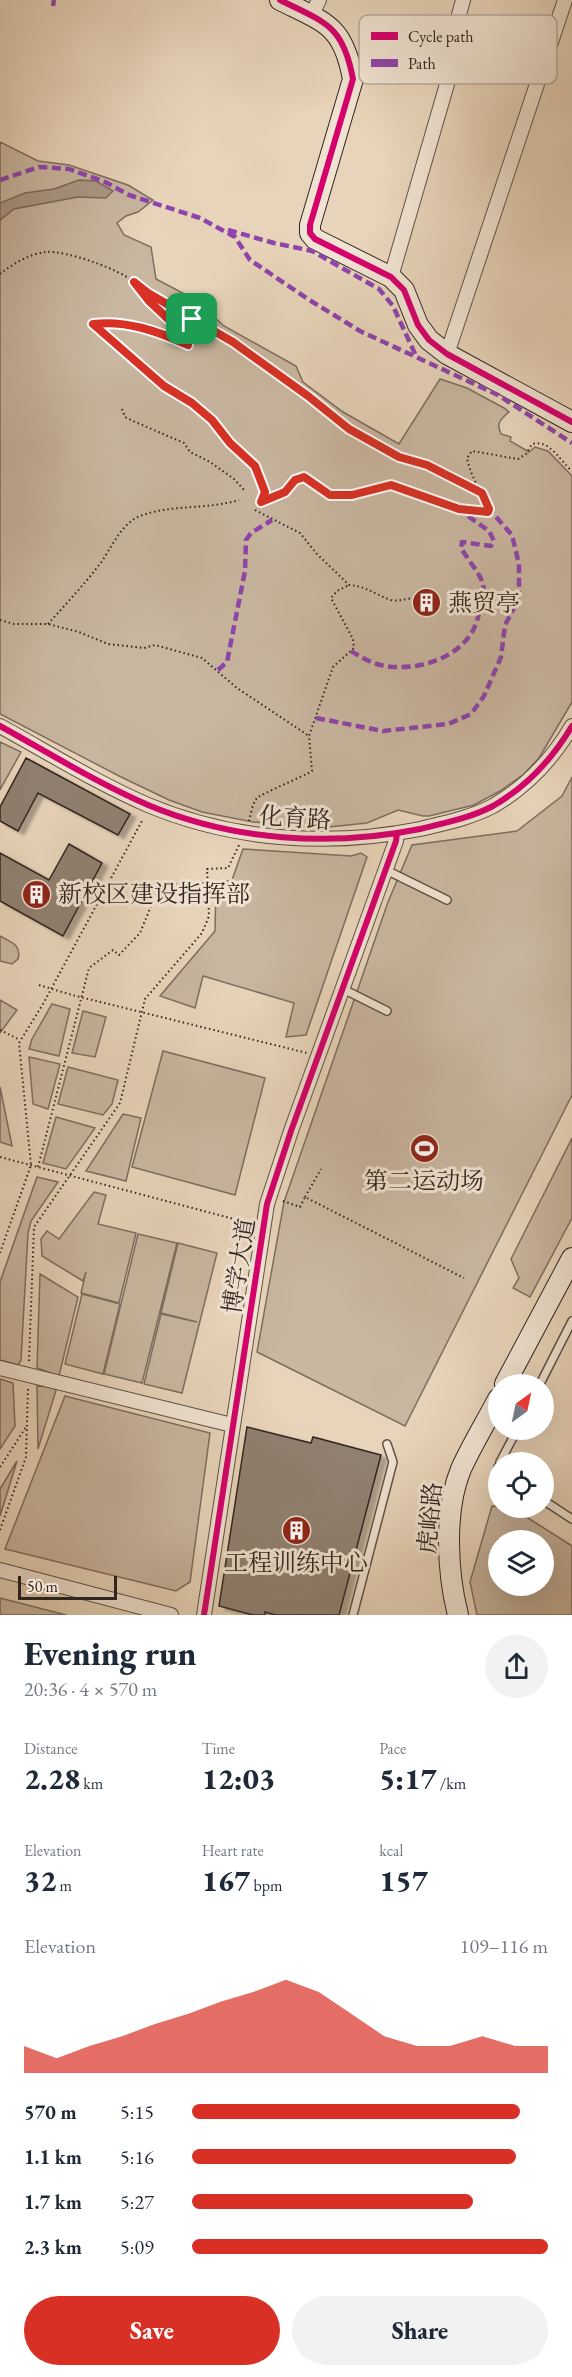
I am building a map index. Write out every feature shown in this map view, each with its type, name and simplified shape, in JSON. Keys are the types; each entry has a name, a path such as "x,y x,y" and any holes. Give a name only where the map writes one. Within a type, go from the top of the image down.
{"street":[{"path":"280,0 315,8 341,39 349,58 353,79 310,225 310,233 315,239 391,277 404,290 409,308 423,332 429,340 447,354 572,422"},
{"path":"459,15 463,0"},
{"path":"557,24 565,0"},
{"path":"391,277 447,84"},
{"path":"447,354 537,84"},
{"name":"化育路","path":"0,726 80,771 149,805 212,826 244,833 334,840 397,834 474,815 494,805 523,785 553,754 572,726"},
{"name":"博学大道","path":"204,1615 267,1204 397,834"},
{"path":"511,1374 572,1258"},
{"path":"0,1368 232,1425"},
{"name":"虎峪路","path":"458,1615 452,1590 450,1541 453,1500 461,1470 488,1418"},
{"path":"0,1570 171,1615"}],"lane":[{"path":"386,870 447,900"},
{"path":"343,989 387,1011"},
{"path":"545,1374 572,1321"},
{"path":"353,1615 393,1462 387,1444"},
{"path":"554,1507 572,1519"}],"path":[{"path":"0,274 12,264 44,252 59,252 120,273 148,293 233,342 349,429 399,457 427,465 482,493"},
{"path":"134,282 149,301 183,333 188,345 160,332 113,322 93,324 164,386 192,403 212,420 230,443 255,466 265,492 261,502 285,492 295,480 304,477 330,495 352,495 391,485 445,505 485,513 489,509 469,469 467,458 472,451 518,459 526,454 532,444 539,442 552,449 572,471"},
{"path":"122,409 125,417 183,443 190,452 234,479 245,492"},
{"path":"48,624 100,564 129,523 140,516 178,508 201,507 239,500"},
{"path":"255,510 300,533 316,553 349,585"},
{"path":"248,826 255,800 259,796 276,790 312,771 309,736 333,667 354,648 353,639 331,598 337,591 349,585 374,591 396,601 417,599 425,603"},
{"path":"0,620 14,624 48,624 79,632 108,644 144,648 154,645 202,658 237,688 309,736"},
{"path":"0,1253 31,1165 20,1041 140,827 149,805"},
{"path":"0,1530 27,1457 34,1227 120,1103 145,999 202,933 208,916 207,869 228,868 239,845"},
{"path":"38,1167 89,968 113,950 119,955 140,933 160,884 208,883"},
{"path":"39,985 319,1056"},
{"path":"0,1030 20,1041"},
{"path":"0,1157 264,1227"},
{"path":"279,1200 300,1207 321,1169"},
{"path":"305,1197 464,1278"},
{"path":"0,1467 27,1425"}],"shaded area":[{"path":"0,142 38,161 69,165 128,185 153,200 138,212 126,216 117,223 124,235 151,247 156,279 196,300 224,326 296,366 303,382 343,412 399,444 440,379 467,388 504,408 509,412 500,422 501,434 511,437 510,441 529,452 535,447 548,451 572,476 572,702 539,758 524,774 500,791 474,805 429,816 398,810 367,823 319,828 253,822 202,812 169,800 0,714"},
{"path":"79,180 96,181 113,191 106,198 78,197 14,209 0,220 0,203 25,193 54,189"},
{"path":"0,742 21,752 0,790"},
{"name":"第二运动场","path":"572,777 572,1095 405,1426 257,1352 284,1202 388,902 412,845 517,831 562,796"},
{"path":"243,849 351,856 361,853 367,857 306,1035 286,1037 294,1003 203,976 195,1008 160,996 215,931 216,884 232,880"},
{"path":"0,936 17,947 18,959 12,964 0,961"},
{"path":"0,1000 17,1010 0,1033"},
{"path":"52,1004 70,1009 59,1056 29,1049 32,1039"},
{"path":"83,1011 106,1017 95,1057 72,1053"},
{"path":"163,1051 265,1078 235,1195 132,1167"},
{"path":"29,1057 60,1064 48,1109 33,1104"},
{"path":"68,1067 118,1080 112,1104 103,1115 58,1104"},
{"path":"0,1087 12,1146 0,1142"},
{"path":"123,1114 141,1118 126,1181 86,1171"},
{"path":"56,1117 95,1128 66,1169 43,1163"},
{"path":"572,1138 572,1218 530,1297 513,1288 519,1278 511,1259"},
{"path":"37,1177 58,1182 31,1221 28,1233 21,1360 18,1365 0,1360 0,1282"},
{"path":"94,1192 106,1195 98,1224 136,1233 119,1303 81,1293 86,1272 83,1281 42,1256 41,1239 47,1231 59,1239"},
{"path":"138,1234 177,1243 142,1383 104,1374"},
{"path":"178,1243 217,1253 182,1393 144,1384 161,1314 197,1322 161,1313"},
{"path":"40,1274 78,1297 59,1376 37,1368"},
{"path":"82,1294 120,1304 103,1374 65,1364"},
{"path":"0,1379 13,1383 15,1426 0,1449"},
{"path":"37,1386 57,1387 38,1449"},
{"path":"65,1396 210,1433 190,1582 176,1591 5,1549"},
{"path":"17,1461 0,1516 0,1489"},
{"path":"489,1518 528,1518 547,1530 488,1530 488,1596 554,1596 554,1535 572,1546 572,1615 477,1615 470,1582"},
{"path":"0,1598 66,1615 0,1615"}],"building":[{"path":"26,758 130,814 118,835 38,793 18,831 0,821 0,807"},
{"name":"新校区建设指挥部","path":"69,844 102,863 63,936 0,901 0,853 49,880"},
{"name":"工程训练中心","path":"247,1427 311,1443 313,1437 381,1455 339,1615 276,1615 265,1612 265,1615 253,1615 219,1606"}],"marked path":[{"path":"53,6 54,0"},
{"path":"0,180 39,167 69,169 105,182 129,195 200,218 235,237 250,260 360,331 498,395 572,443"},
{"path":"228,230 312,251 379,289 393,306 416,356"},
{"path":"316,718 383,731 448,724 471,714 484,696 501,657 505,625 519,592 519,564 512,535 489,509"},
{"path":"351,651 380,665 415,666 444,657 467,639 475,627 483,587 482,580 461,548 462,542 491,546 494,541 489,531 468,516 466,510"},
{"path":"218,670 227,662 245,571 246,540 251,533 272,520"}],"cycle path":[{"path":"280,0 321,21 338,36 349,61 353,79 310,225 310,233 315,239 391,277 404,290 418,325 429,340 447,354 572,422"},
{"path":"0,726 110,787 181,817 248,833 317,839 386,835 420,829 475,814 493,806 527,781 547,760 572,726"},
{"path":"204,1615 267,1204 397,833"}],"place":[{"name":"燕贸亭","path":"427,603"},
{"name":"新校区建设指挥部","path":"37,894"},
{"name":"第二运动场","path":"424,1148"},
{"name":"工程训练中心","path":"296,1530"}],"route":[{"path":"134,282 192,319 233,342 308,396 335,420 384,450 427,465 482,493 489,509 488,512 478,513 459,509 391,485 352,495 330,495 304,477 295,480 285,492 261,502 265,492 255,466 230,443 212,420 192,403 164,386 93,324 113,322 160,332 188,345 183,333 149,301 134,282"}]}
